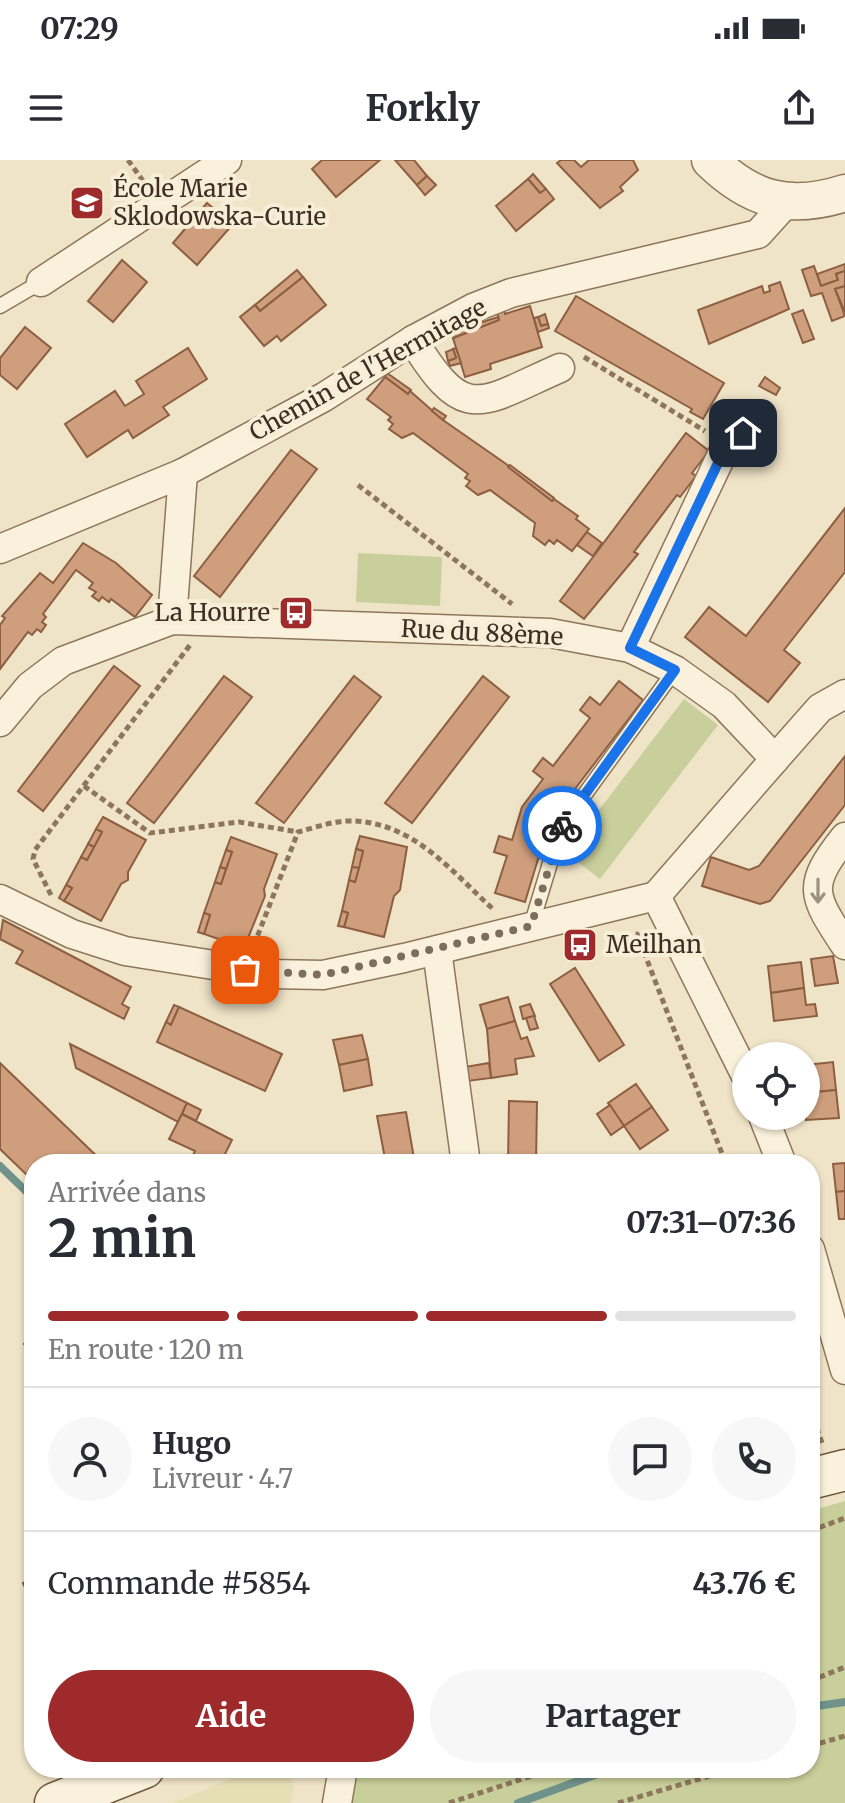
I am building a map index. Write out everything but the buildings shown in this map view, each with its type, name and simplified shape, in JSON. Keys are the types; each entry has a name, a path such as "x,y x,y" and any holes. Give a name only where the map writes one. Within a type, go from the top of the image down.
{"main road":[{"path":"55,1803 119,1778"}],"street":[{"path":"41,282 227,160"},
{"path":"710,160 745,190 786,203 845,193"},
{"name":"Chemin de l'Hermitage","path":"0,549 183,473 324,397 413,340 473,308 511,293 758,234 786,203"},
{"path":"413,340 437,380 466,398 482,402 560,368"},
{"path":"630,648 735,438"},
{"path":"172,620 183,473"},
{"name":"Rue du 88ème","path":"0,722 30,686 63,661 92,647 172,620 550,633 630,648 675,670 724,705 775,759"},
{"path":"0,899 72,934 125,951 245,970 323,975 437,950 656,896 820,708 845,694"},
{"path":"845,837 823,865 815,885 818,904 845,945"},
{"path":"656,896 732,1048"},
{"path":"437,950 465,1154"},
{"path":"769,1130 778,1154"},
{"path":"820,1284 845,1370"},
{"path":"337,1803 341,1778"}],"lane":[{"path":"0,306 41,282"},
{"path":"524,928 561,827 675,670"}],"path":[{"path":"560,368 584,356 735,438"},
{"path":"358,485 550,633"},
{"path":"72,934 33,859 35,850 208,621"},
{"path":"84,786 150,833 239,822 298,832 345,821 392,826 423,845 524,928"},
{"path":"245,970 298,832"},
{"path":"616,937 637,934 722,1154"},
{"path":"820,1443 826,1464"},
{"path":"820,1527 845,1518"},
{"path":"820,1677 845,1667"},
{"path":"820,1743 845,1736"},
{"path":"449,1803 525,1778"},
{"path":"618,1803 703,1778"}],"shaded area":[{"path":"232,1778 292,1778 294,1788 291,1803 173,1803"}],"green space":[{"path":"358,553 442,557 440,606 356,602"},
{"path":"684,699 718,725 600,879 566,853"},
{"path":"845,1501 845,1803 346,1803 350,1778 820,1778 820,1508"}],"waterway":[{"path":"0,1166 24,1189"},
{"path":"820,1706 845,1702"},
{"path":"518,1803 587,1778"}],"way so far":[{"path":"245,970 323,975 531,926 562,826"}],"place":[{"name":"École Marie Sklodowska-Curie","path":"87,203"},
{"name":"La Hourre","path":"296,613"},
{"name":"Meilhan","path":"580,945"}],"route":[{"path":"562,826 675,670 630,648 727,444 743,433"}]}
